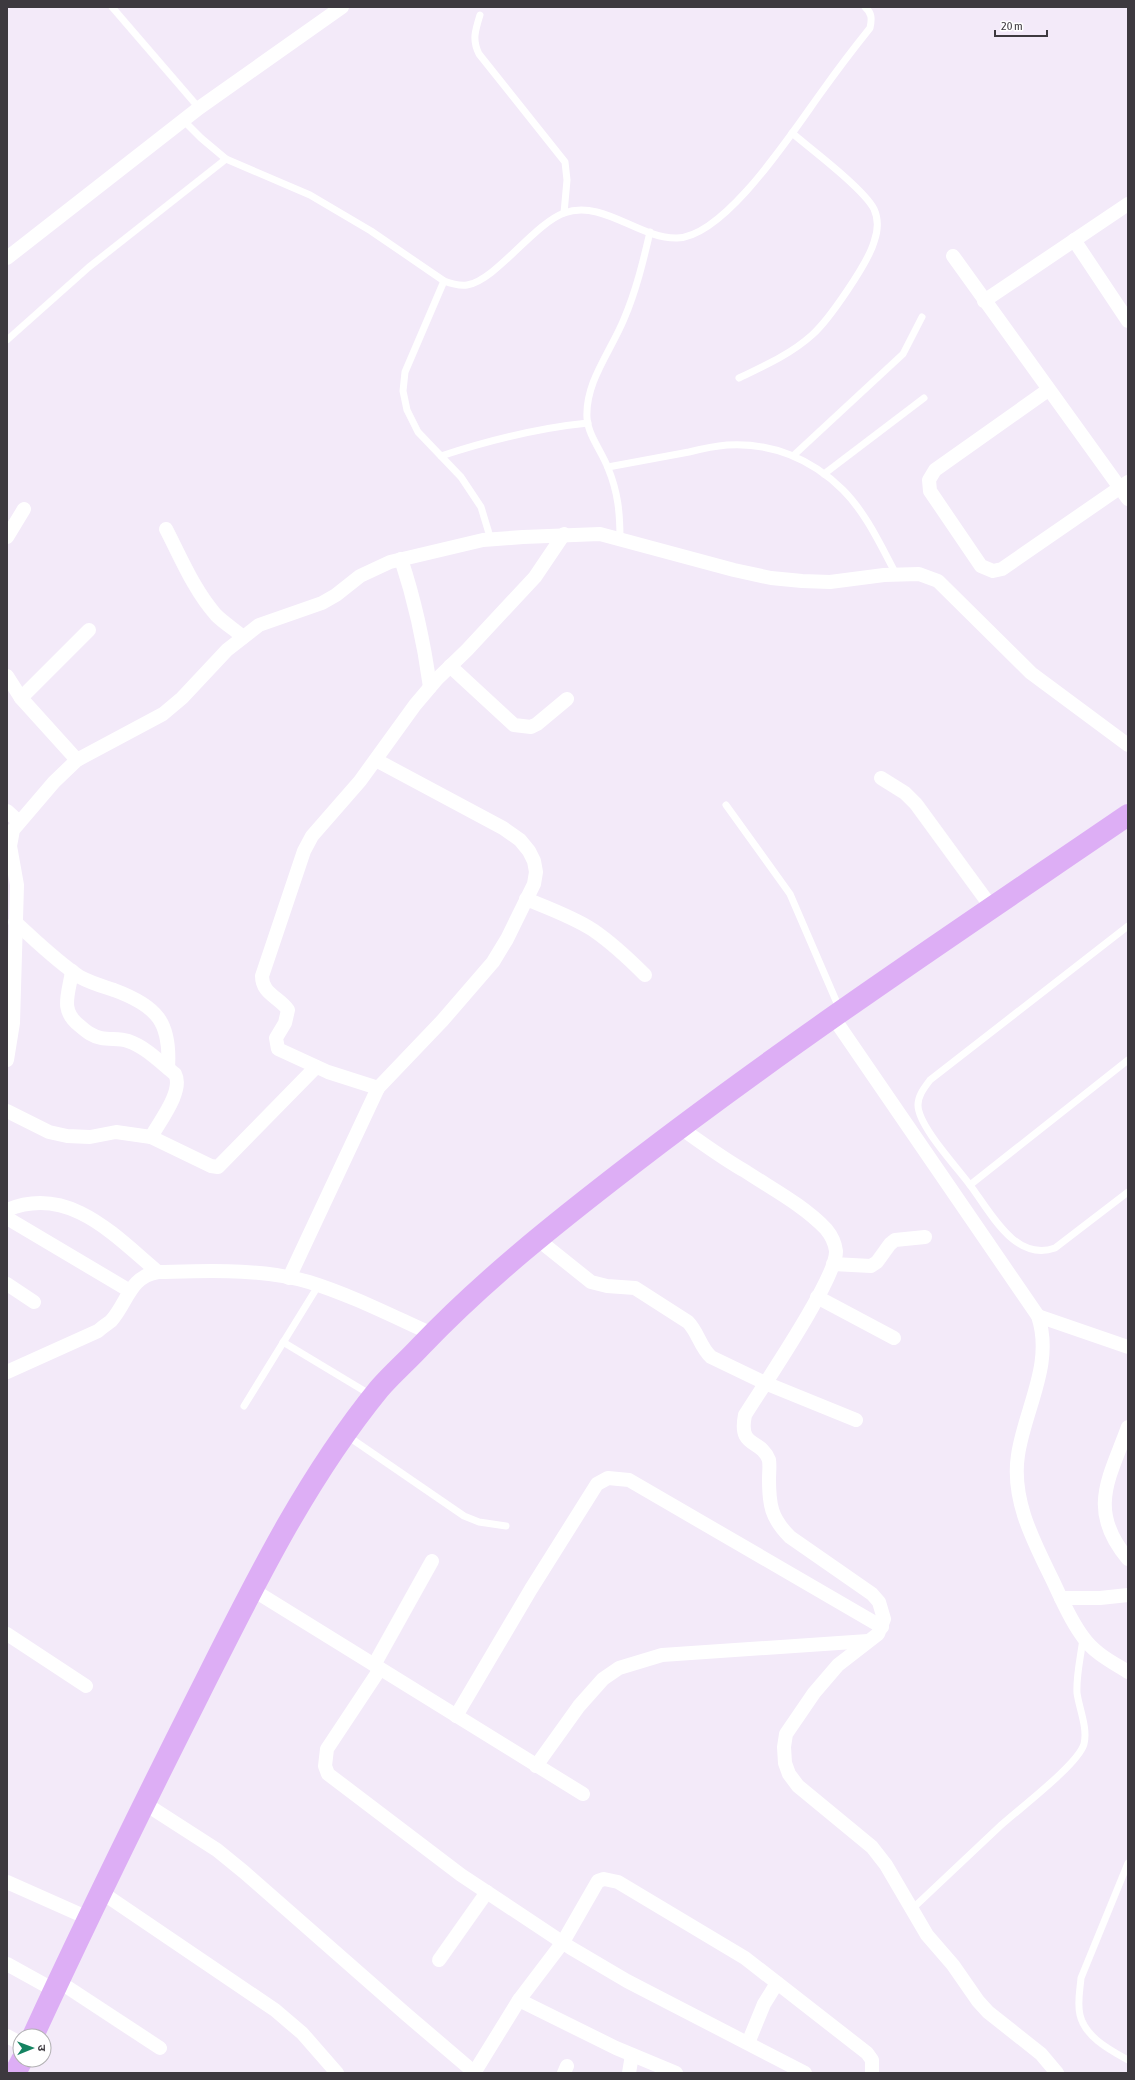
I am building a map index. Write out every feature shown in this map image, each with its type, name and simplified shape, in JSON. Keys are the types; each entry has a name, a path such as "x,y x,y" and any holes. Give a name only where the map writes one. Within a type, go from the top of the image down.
{"highway":[{"path":"37,2028 144,1803 253,1590 304,1496 374,1397 432,1334 536,1238 679,1127 836,1014 1128,815"}],"street":[{"path":"7,258 199,108 342,7"},
{"path":"984,301 1128,204"},
{"path":"1074,240 1125,312"},
{"path":"953,256 1048,390 1124,485 1128,499"},
{"path":"1048,390 935,470 929,480 930,491 981,566 993,571 1002,569 1124,485"},
{"path":"7,537 24,509"},
{"path":"166,528 196,588 217,616 243,636"},
{"path":"378,1088 316,1068 278,1048 276,1038 285,1023 288,1010 265,989 262,984 262,976 304,851 309,841 376,760 430,687 534,577 564,534"},
{"path":"7,1060 13,1023 17,885 10,846 13,830 19,822 54,782 78,760 163,714 182,698 227,650 243,636 259,625 322,602 336,595 366,572 401,559 491,540 564,534 600,534 697,562 771,578 830,582 896,574 919,574 938,581 1031,673 1128,745"},
{"path":"401,559 415,601 430,687"},
{"path":"21,698 89,630"},
{"path":"450,666 514,725 531,727 537,724 567,699"},
{"path":"7,676 21,698 78,760"},
{"path":"289,1278 378,1088 442,1021 493,962 507,939 534,884 536,872 534,861 520,840 503,828 376,760"},
{"path":"882,778 905,793 916,804 992,908"},
{"path":"7,811 19,822"},
{"path":"526,899 572,919 592,930 612,945 645,975"},
{"path":"15,922 72,971 93,984 146,1004 166,1030 169,1050 168,1068"},
{"path":"72,971 66,1007 68,1015 72,1020 90,1034 102,1038 121,1038 138,1045 168,1068 178,1079 177,1089 151,1137"},
{"path":"836,1014 1038,1316 1042,1329 1044,1352 1040,1373 1018,1456 1018,1493 1023,1514 1061,1598 1084,1638 1100,1655 1128,1672"},
{"path":"7,1111 49,1132 67,1136 90,1137 116,1132 151,1137 211,1166 218,1167 316,1068"},
{"path":"679,1127 744,1171 785,1196 826,1230 834,1242 836,1252 833,1264 818,1297 745,1415 744,1432 748,1440 764,1453 769,1460 769,1502 774,1518 780,1528 790,1537 872,1594 883,1611 884,1619 878,1634 838,1666 814,1693 786,1734 784,1748 785,1763 789,1774 798,1786 872,1847 886,1865 927,1935 945,1954 978,2000 988,2012 1041,2054 1057,2073"},
{"path":"7,1210 31,1203 65,1206 82,1212 99,1222 158,1272"},
{"path":"7,1218 130,1291"},
{"path":"833,1264 871,1266 877,1262 890,1244 895,1240 926,1237"},
{"path":"536,1238 591,1282 607,1286 635,1288 644,1292 693,1327 702,1346 711,1357 765,1383 856,1420"},
{"path":"7,1372 98,1330 110,1321 136,1281 148,1274 158,1272 234,1272 289,1278 318,1286 354,1299 432,1334"},
{"path":"7,1284 34,1302"},
{"path":"818,1297 894,1338"},
{"path":"1038,1316 1128,1347"},
{"path":"1128,1426 1106,1487 1104,1511 1111,1536 1128,1559"},
{"path":"456,1716 531,1589 597,1484 608,1478 629,1480 882,1627"},
{"path":"432,1561 377,1667 327,1749 325,1766 328,1774 461,1875 563,1942 627,1981 748,2042 805,2073"},
{"path":"253,1590 583,1794"},
{"path":"1061,1598 1100,1598 1128,1595"},
{"path":"7,1634 86,1686"},
{"path":"536,1766 579,1706 603,1678 619,1668 662,1655 869,1641"},
{"path":"144,1803 217,1850 244,1872 475,2073 519,2000 563,1942 598,1881 604,1879 618,1882 745,1958 867,2053 872,2060 872,2073"},
{"path":"7,1882 88,1918"},
{"path":"101,1892 202,1959 275,2010 302,2033 337,2073"},
{"path":"439,1960 487,1892"},
{"path":"7,1964 56,1985 160,2048"},
{"path":"748,2042 764,2004 778,1983"},
{"path":"519,2000 632,2055 676,2073"},
{"path":"629,2073 632,2055"}],"lane":[{"path":"112,7 199,108"},
{"path":"183,120 200,138 226,159 310,195 371,231 430,274 456,285 468,285 477,281 549,221 564,213 577,211 592,212 612,217 661,236 678,238 690,236 703,230 718,219 756,180 870,28 872,19 870,11 865,7"},
{"path":"480,15 473,36 479,54 565,162 567,175 564,213"},
{"path":"740,378 782,356 813,334 831,313 868,256 877,229 877,216 864,195 792,133"},
{"path":"7,340 89,267 226,159"},
{"path":"620,539 618,497 608,467 588,423 589,399 595,377 624,320 635,292 650,232"},
{"path":"444,281 405,372 403,391 407,410 418,432 461,477 481,507 491,540"},
{"path":"794,455 903,354 922,317"},
{"path":"824,474 924,398"},
{"path":"441,456 521,433 549,427 588,423"},
{"path":"608,467 726,445 747,444 794,455 824,474 843,490 861,513 896,574"},
{"path":"726,805 790,894 836,1014"},
{"path":"1128,926 930,1080 922,1091 918,1103 919,1115 927,1129 1011,1239 1022,1247 1033,1251 1046,1251 1055,1248 1128,1192"},
{"path":"970,1185 1128,1060"},
{"path":"244,1406 318,1286"},
{"path":"284,1342 374,1397"},
{"path":"346,1435 464,1516 479,1522 506,1526"},
{"path":"911,1910 998,1828 1069,1765 1081,1751 1084,1742 1084,1733 1077,1692 1084,1638"},
{"path":"1128,1863 1081,1978 1079,1997 1080,2015 1085,2027 1100,2043 1128,2060"}]}
